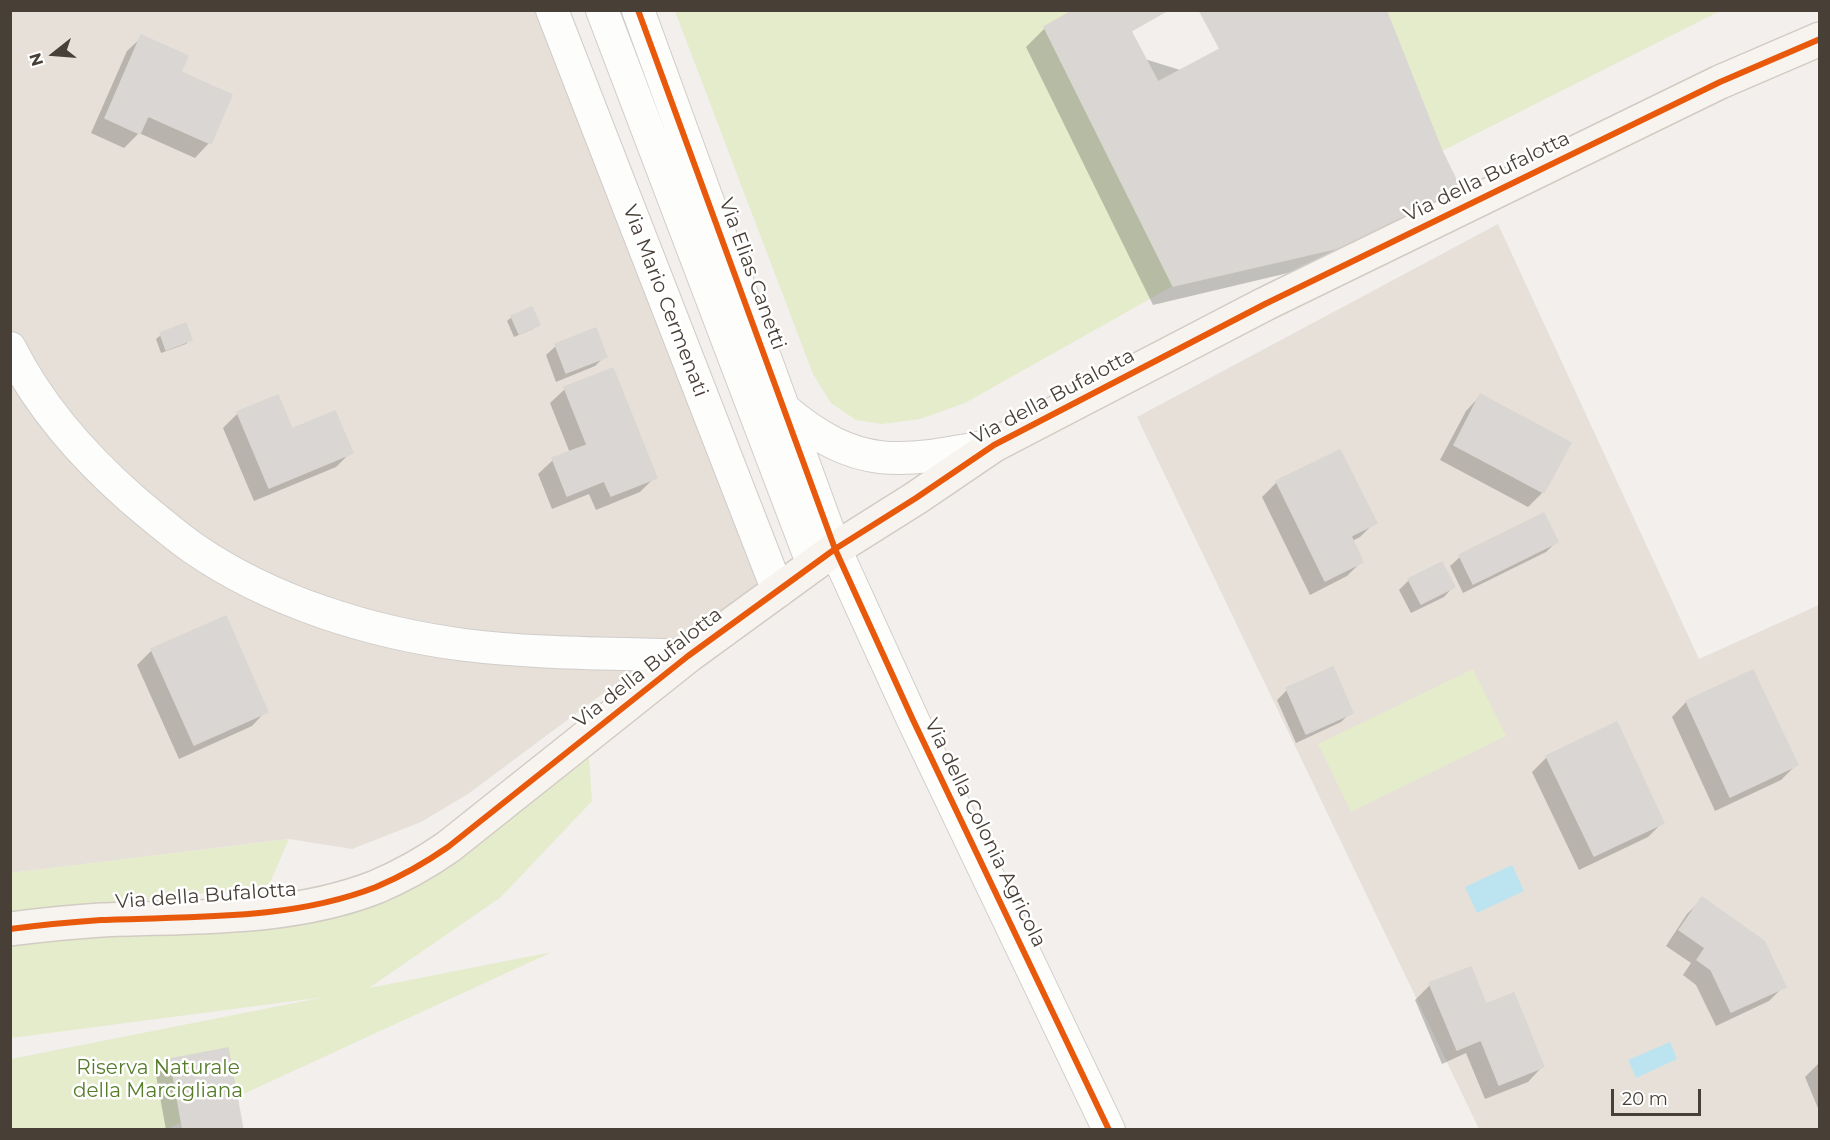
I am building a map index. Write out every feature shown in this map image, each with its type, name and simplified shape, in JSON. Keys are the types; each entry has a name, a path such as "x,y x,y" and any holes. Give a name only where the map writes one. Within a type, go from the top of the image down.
{"street":[{"name":"Via Mario Cermenati","path":"552,10 778,591"},
{"path":"602,10 629,82 824,557"},
{"name":"Via Elias Canetti","path":"638,10 784,409 824,557"},
{"name":"Via della Bufalotta","path":"10,929 88,921 267,912 326,902 374,888 408,872 448,847 688,656 824,557 994,445 1265,304 1720,82 1820,39"},
{"path":"629,82 660,69"},
{"path":"10,348 19,382 98,467 140,506 194,549 220,565 281,595 322,612 366,625 465,645 529,650 688,656"},
{"path":"784,409 835,445 857,454 878,458 905,459 994,445"},
{"name":"Via della Colonia Agricola","path":"824,557 913,720 1109,1130"}],"shaded area":[{"path":"10,11 537,11 760,583 703,626 676,639 468,794 421,822 352,849 289,839 11,873"},
{"path":"1498,224 1699,659 1819,605 1819,1129 1479,1129 1137,417"}],"green space":[{"path":"675,11 1074,11 1044,27 1173,286 965,403 920,419 882,424 856,420 831,403 813,374"},
{"path":"1386,11 1720,11 1442,151"},
{"path":"1473,669 1506,736 1351,812 1318,744"},
{"name":"Riserva Naturale della Marcigliana","path":"589,758 592,801 501,897 369,988 552,952 167,1129 11,1130 11,1059 325,997 11,1038 11,942 317,919 489,835"},
{"path":"289,839 269,885 11,917 10,873"}],"water":[{"path":"1512,865 1524,891 1477,913 1465,887"},
{"path":"1670,1042 1677,1059 1636,1078 1628,1060"}],"building":[{"path":"1074,10 1386,10 1442,151 1463,194 1364,242 1173,286 1044,27"},
{"path":"1168,10 1199,10 1220,49 1158,82 1131,31"},
{"path":"141,35 188,56 181,72 232,95 211,144 148,116 140,134 105,118"},
{"path":"532,307 540,325 519,334 511,316"},
{"path":"186,323 192,340 166,350 160,333"},
{"path":"596,328 607,357 566,373 555,344"},
{"path":"613,368 657,478 611,496 604,481 567,496 552,458 587,445 564,387"},
{"path":"1480,394 1571,443 1544,493 1454,445"},
{"path":"278,395 292,429 335,411 353,453 269,488 237,412"},
{"path":"1340,450 1377,523 1351,536 1363,562 1325,581 1276,481"},
{"path":"1544,513 1558,542 1473,584 1459,555"},
{"path":"1442,562 1455,587 1421,604 1408,579"},
{"path":"226,616 268,712 194,745 151,649"},
{"path":"1333,667 1353,713 1306,734 1286,688"},
{"path":"1753,670 1798,765 1730,797 1686,701"},
{"path":"1617,722 1664,823 1594,856 1546,756"},
{"path":"1702,897 1764,941 1786,987 1731,1012 1711,970 1697,960 1705,948 1679,930"},
{"path":"1471,967 1486,1004 1514,993 1544,1067 1499,1085 1481,1040 1457,1050 1429,983"},
{"path":"228,1048 243,1130 183,1130 170,1059"}],"cycle path":[{"path":"638,10 835,549 913,720 1109,1130"},
{"path":"10,929 101,920 206,917 275,911 343,898 395,878 448,847 688,656 835,549 994,445 1265,304 1720,82 1820,39"}]}
